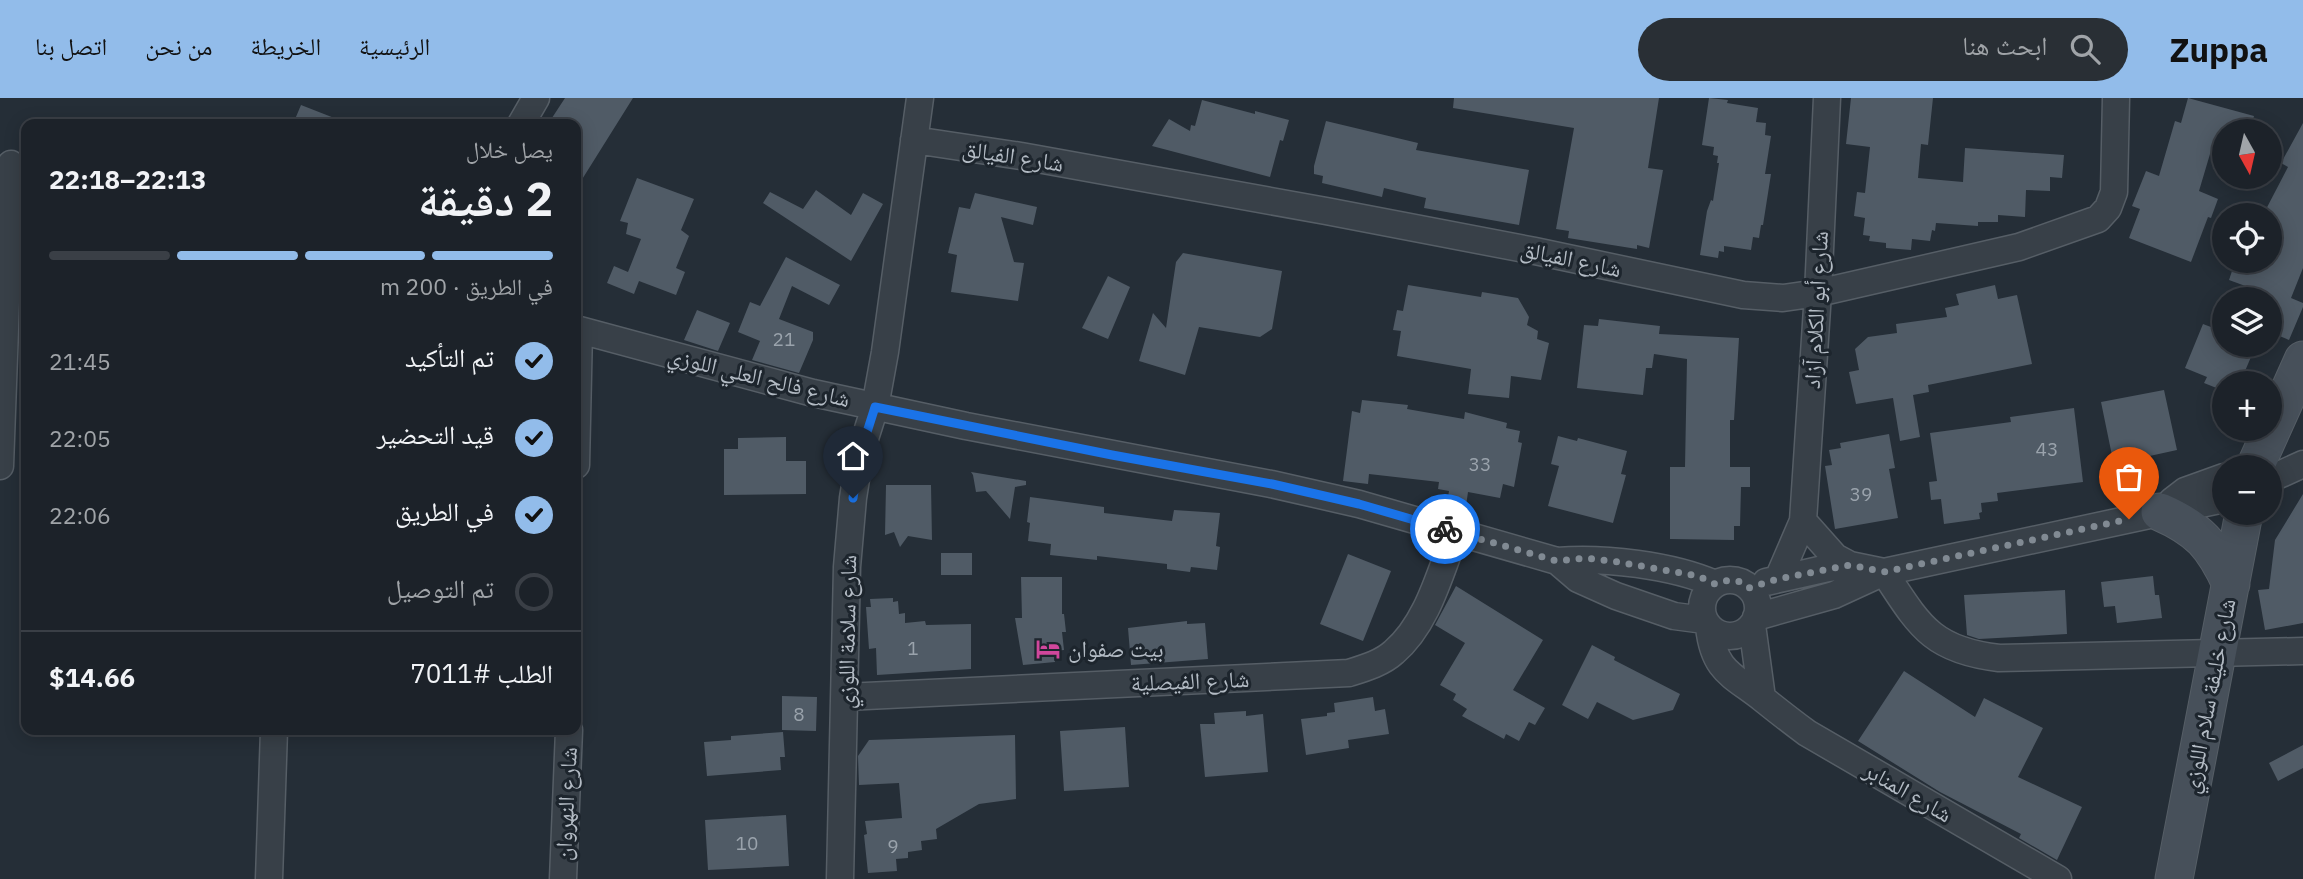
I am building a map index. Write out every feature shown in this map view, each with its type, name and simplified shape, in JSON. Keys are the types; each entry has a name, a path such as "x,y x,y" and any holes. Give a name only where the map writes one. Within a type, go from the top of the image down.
{"street":[{"path":"525,119 536,98"},
{"name":"شارع سلامة اللوزي","path":"840,879 848,567 853,498 860,454 875,407 920,98"},
{"name":"شارع أبو الكلام آزاد","path":"1778,579 1803,521 1827,98"},
{"name":"شارع الفيالق","path":"914,140 1021,156 1326,211 1743,295 1783,298 1818,293 2019,247 2098,219 2108,208 2114,191 2116,98"},
{"path":"0,466 12,165"},
{"name":"شارع فالح العلي اللوزي","path":"581,331 875,407 1136,460 1272,484 1359,504 1557,561 1586,558 1618,562 1698,576 1715,584"},
{"path":"2260,455 2303,360"},
{"path":"2282,474 2303,464"},
{"path":"2160,512 2185,491 2212,481"},
{"path":"1762,698 1754,621 1756,599 1749,588 1735,580 1715,584 1707,591 1702,601 1707,624 1724,635 1735,635 1744,632 1754,621 1834,595 1884,572 2212,501"},
{"path":"2160,512 2189,527 2207,542 2218,557 2231,584"},
{"path":"1803,521 1835,556 1850,565 1884,572 1916,621 1934,638 1975,655 1999,658 2303,651"},
{"name":"شارع خليفة سلام اللوزي","path":"2174,879 2242,525"},
{"name":"شارع الفيصلية","path":"845,697 1291,678 1349,673 1370,666 1393,653 1413,631 1456,532"},
{"name":"شارع فالح العلي اللوزي","path":"1557,561 1578,579 1616,596 1707,624"},
{"path":"1749,588 1778,579 1850,565"},
{"name":"شارع المنابر","path":"1707,624 1714,652 1722,668 1807,733 2058,879"},
{"path":"269,879 274,735"},
{"name":"شارع النهروان","path":"562,879 569,735"}],"building":[{"path":"565,98 633,98 581,181 581,119 551,119"},
{"path":"1454,98 1659,98 1648,168 1663,170 1649,248 1637,245 1637,249 1568,238 1569,231 1556,229 1574,128 1453,108"},
{"path":"1709,98 1758,108 1756,122 1766,123 1765,135 1771,136 1765,174 1771,174 1759,238 1753,237 1751,250 1724,246 1724,252 1719,251 1718,258 1700,255 1719,163 1718,156 1713,155 1714,147 1702,145"},
{"path":"1851,98 1933,98 1928,145 1921,144 1918,178 1963,182 1965,148 2064,155 2062,178 2050,177 2050,191 2026,190 2025,217 1998,215 1998,222 1978,222 1978,226 1936,223 1930,241 1912,239 1911,250 1886,248 1886,243 1869,241 1870,236 1863,235 1865,218 1854,216 1857,192 1865,193 1870,147 1846,144"},
{"path":"2188,98 2254,116 2253,119 2212,119 2212,155 2199,191 2218,199 2217,203 2212,203 2212,215 2211,218 2208,217 2191,262 2129,238 2140,209 2132,206 2146,171 2159,176 2175,121 2181,123"},
{"path":"1202,100 1289,120 1283,141 1280,140 1270,177 1152,146 1169,119 1190,131 1191,125 1195,126"},
{"path":"301,105 337,119 295,119"},
{"path":"1326,121 1418,143 1416,150 1529,170 1519,225 1424,208 1426,198 1384,188 1382,197 1322,183 1323,176 1314,174 1314,166"},
{"path":"2303,123 2303,268 2291,298 2303,303 2303,307 2289,340 2282,337 2282,287 2248,287 2229,280 2231,273 2282,273 2282,203 2269,203 2277,189 2282,189 2282,179 2288,167 2282,161"},
{"path":"637,178 694,199 681,230 689,236 676,268 685,272 676,295 639,281 634,294 607,283 614,266 628,272 641,239 626,234 628,223 620,221"},
{"path":"816,190 851,215 863,193 883,204 851,261 763,203 770,192 803,209"},
{"path":"975,193 1037,207 1033,225 1001,217 1014,262 1024,263 1018,301 951,292 957,255 948,253 959,207 970,209"},
{"path":"1183,253 1282,271 1272,329 1260,337 1199,327 1185,375 1139,361 1153,313 1166,328 1176,262"},
{"path":"786,257 840,285 829,305 792,286 779,319 813,332 813,340 799,373 752,360 760,341 738,332 750,302 760,306"},
{"path":"1108,276 1130,287 1108,339 1082,328"},
{"path":"1408,285 1481,297 1482,292 1518,298 1529,317 1527,325 1538,331 1537,339 1549,343 1541,380 1511,376 1509,398 1468,394 1471,369 1397,356 1401,331 1393,330 1397,310 1403,311"},
{"path":"1995,285 1998,299 2017,295 2032,364 1928,385 1929,392 1913,395 1920,437 1900,441 1893,398 1856,404 1849,372 1859,370 1855,349 1868,337 1897,333 1896,324 1947,317 1945,308 1959,305 1956,294"},
{"path":"697,310 730,323 718,351 684,340"},
{"path":"1599,319 1660,326 1659,334 1739,338 1734,420 1730,420 1730,467 1750,467 1750,487 1741,487 1740,526 1734,526 1734,540 1670,539 1670,467 1685,467 1687,359 1654,354 1652,368 1646,368 1643,395 1577,388 1584,325 1598,326"},
{"path":"2203,324 2212,327 2212,357 2251,357 2245,371 2212,371 2212,386 2204,383 2207,377 2185,368"},
{"path":"2164,390 2177,450 2145,457 2148,469 2116,475 2101,402"},
{"path":"1362,400 1408,405 1407,409 1464,419 1465,412 1507,423 1506,428 1520,431 1518,442 1522,443 1514,487 1503,484 1500,498 1468,492 1466,506 1447,503 1449,491 1438,489 1439,482 1369,474 1368,484 1343,481 1352,411 1360,413"},
{"path":"2074,408 2083,482 1997,493 1998,501 1981,503 1980,519 1944,524 1941,499 1931,500 1929,482 1937,481 1930,433 2011,422 2010,417"},
{"path":"1889,434 1895,468 1889,469 1898,518 1835,529 1825,466 1832,465 1829,450 1841,448 1840,443"},
{"path":"1558,436 1577,441 1578,438 1627,451 1621,474 1626,475 1613,523 1548,506 1559,466 1551,464"},
{"path":"786,437 786,461 806,461 806,494 724,495 724,449 738,449 738,438"},
{"path":"971,472 1026,481 1026,485 1015,487 1010,519 986,491 976,492"},
{"path":"886,485 931,485 932,540 908,536 900,547 894,532 885,535"},
{"path":"2303,494 2303,623 2265,630 2258,590 2269,589 2275,540"},
{"path":"1030,497 1104,507 1104,513 1172,521 1174,510 1220,513 1216,546 1220,547 1217,570 1191,567 1190,572 1167,569 1167,564 1097,556 1097,560 1050,555 1051,544 1028,541"},
{"path":"941,553 972,553 972,575 941,575"},
{"path":"1348,554 1391,571 1363,641 1320,624"},
{"path":"2153,576 2162,618 2117,623 2115,606 2104,607 2101,582"},
{"path":"1021,577 1062,577 1062,614 1066,632 1062,632 1064,650 1054,651 1055,662 1023,665 1015,618 1022,618"},
{"path":"1456,586 1543,640 1513,690 1545,708 1535,725 1529,722 1519,741 1506,734 1504,739 1462,716 1467,709 1453,700 1456,694 1440,685 1465,643 1435,625"},
{"path":"2065,590 2067,634 1979,639 1967,635 1964,595"},
{"path":"893,598 893,602 898,601 899,614 905,613 905,623 925,621 926,625 971,624 971,669 877,675 876,648 869,649 866,607 871,607 870,599"},
{"path":"1187,621 1187,624 1205,623 1208,659 1131,665 1128,628"},
{"path":"1592,645 1615,657 1614,660 1680,694 1673,710 1633,720 1597,702 1588,719 1562,705"},
{"path":"1904,671 1975,717 1984,698 2043,728 2018,777 2082,807 2057,860 2019,838 2021,834 1940,792 1858,741"},
{"path":"782,696 817,697 816,731 782,730"},
{"path":"1373,697 1375,711 1385,709 1389,734 1348,740 1349,748 1306,755 1301,719 1327,716 1327,713 1335,712 1334,703"},
{"path":"1246,711 1246,716 1263,714 1268,772 1205,777 1200,724 1215,724 1214,713"},
{"path":"1125,727 1129,787 1064,791 1060,731"},
{"path":"783,732 785,757 780,757 781,770 707,776 704,742 731,740 731,736"},
{"path":"1015,735 1016,799 979,804 936,829 937,839 921,841 922,850 908,852 908,858 896,859 897,871 868,873 865,821 902,818 899,783 859,785 858,756 869,740"},
{"path":"2303,745 2303,768 2278,781 2269,763"},
{"path":"786,815 789,866 708,870 705,820"}],"way so far":[{"path":"1445,529 1557,561 1586,558 1618,562 1698,576 1715,584 1735,580 1749,588 1778,579 1850,565 1884,572 2129,519"}],"place":[{"name":"بيت صفوان","path":"1048,649"}],"route":[{"path":"853,498 860,454 875,407 1272,484 1359,504 1445,529"}]}
